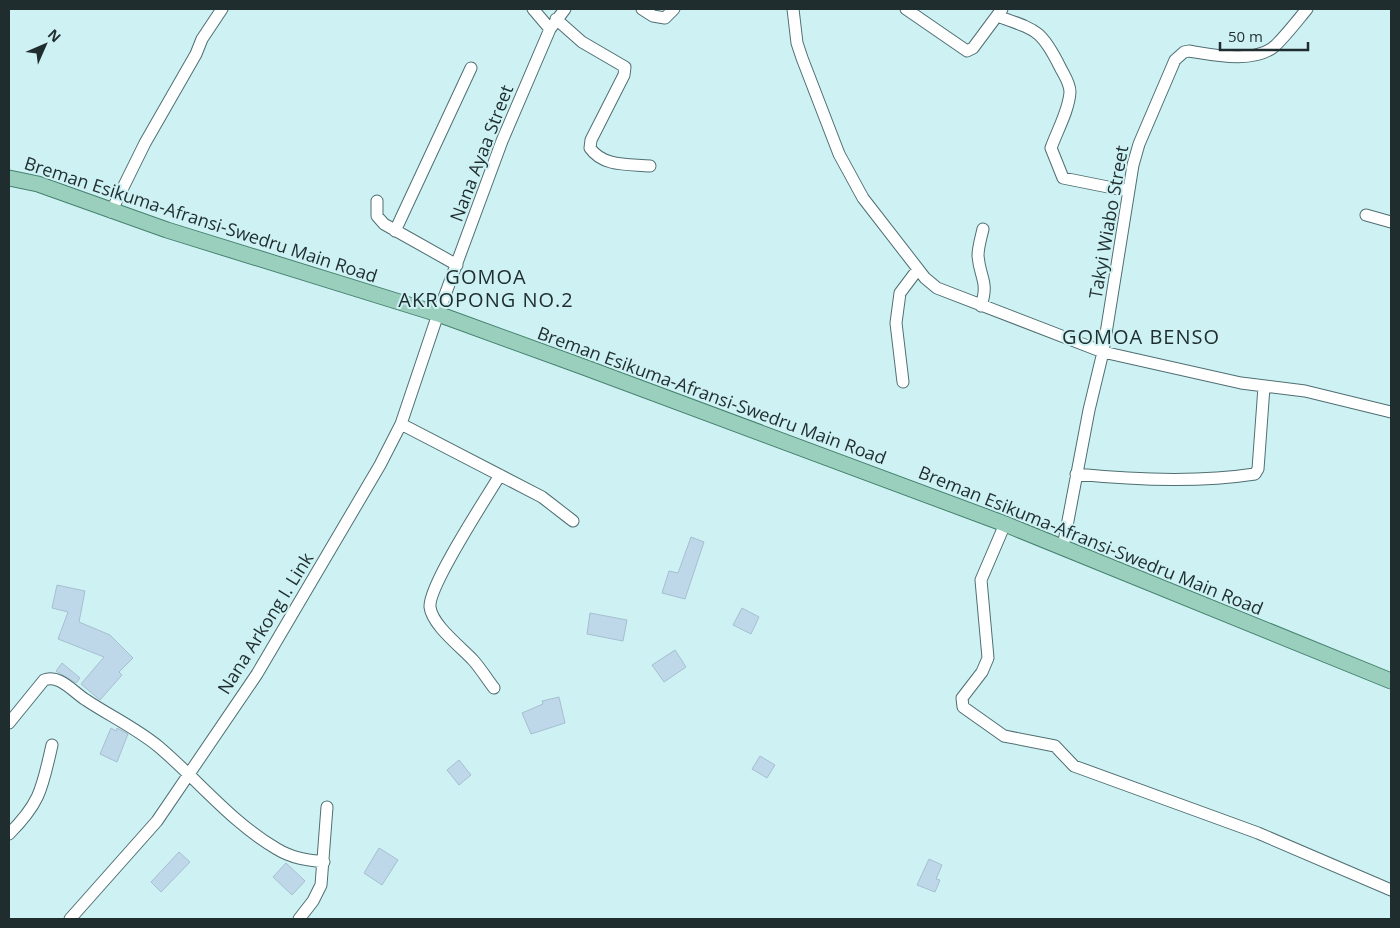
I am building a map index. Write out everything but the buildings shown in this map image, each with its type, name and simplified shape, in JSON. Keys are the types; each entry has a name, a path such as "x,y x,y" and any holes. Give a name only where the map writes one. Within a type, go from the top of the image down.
{"main road":[{"name":"Breman Esikuma-Afransi-Swedru Main Road","path":"9,178 38,184 111,212 438,314 1004,524 1391,681"}],"street":[{"path":"111,212 145,143 196,54 202,40 222,9"},
{"path":"533,9 550,30"},
{"name":"Nana Ayaa Street","path":"438,314 495,158 550,30 564,9"},
{"path":"642,9 660,18 665,18 674,9"},
{"path":"793,9 802,58 838,154 863,198 918,268 937,288 1103,352 1264,387 1305,391 1391,412"},
{"path":"906,9 966,51 974,48 999,12 1030,28 1048,42 1068,82 1069,99 1051,148 1064,178 1128,191"},
{"name":"Takyi Wiabo Street","path":"1063,547 1088,410 1103,352 1128,191 1137,149 1179,55 1189,51 1240,57 1268,50 1277,44 1307,9"},
{"path":"556,19 582,42 625,67 624,75 591,140 590,148 594,154 609,162 650,166"},
{"path":"395,231 471,68"},
{"path":"377,201 377,216 384,224 457,265"},
{"path":"1366,215 1391,222"},
{"path":"981,306 986,292 978,253 982,229"},
{"path":"903,382 896,323 900,293 918,268"},
{"name":"Nana Arkong I. Link","path":"70,919 144,837 257,674 338,539 401,424 438,314"},
{"path":"1076,474 1123,479 1181,479 1255,474 1258,469 1264,387"},
{"path":"401,424 542,497 573,521"},
{"path":"494,688 474,661 439,625 430,607 434,590 500,475"},
{"path":"1004,524 981,580 988,658 982,672 962,698 963,707 1004,736 1055,746 1074,766 1258,833 1391,890"},
{"path":"9,723 44,680 50,678 57,679 84,699 143,734 188,772 231,813 276,849 298,859 324,862"},
{"path":"9,834 31,811 39,797 52,745"},
{"path":"299,919 314,901 321,885 327,807"}],"district":[{"name":"GOMOA AKROPONG NO.2","path":"486,288"},
{"name":"GOMOA BENSO","path":"1141,336"}]}
